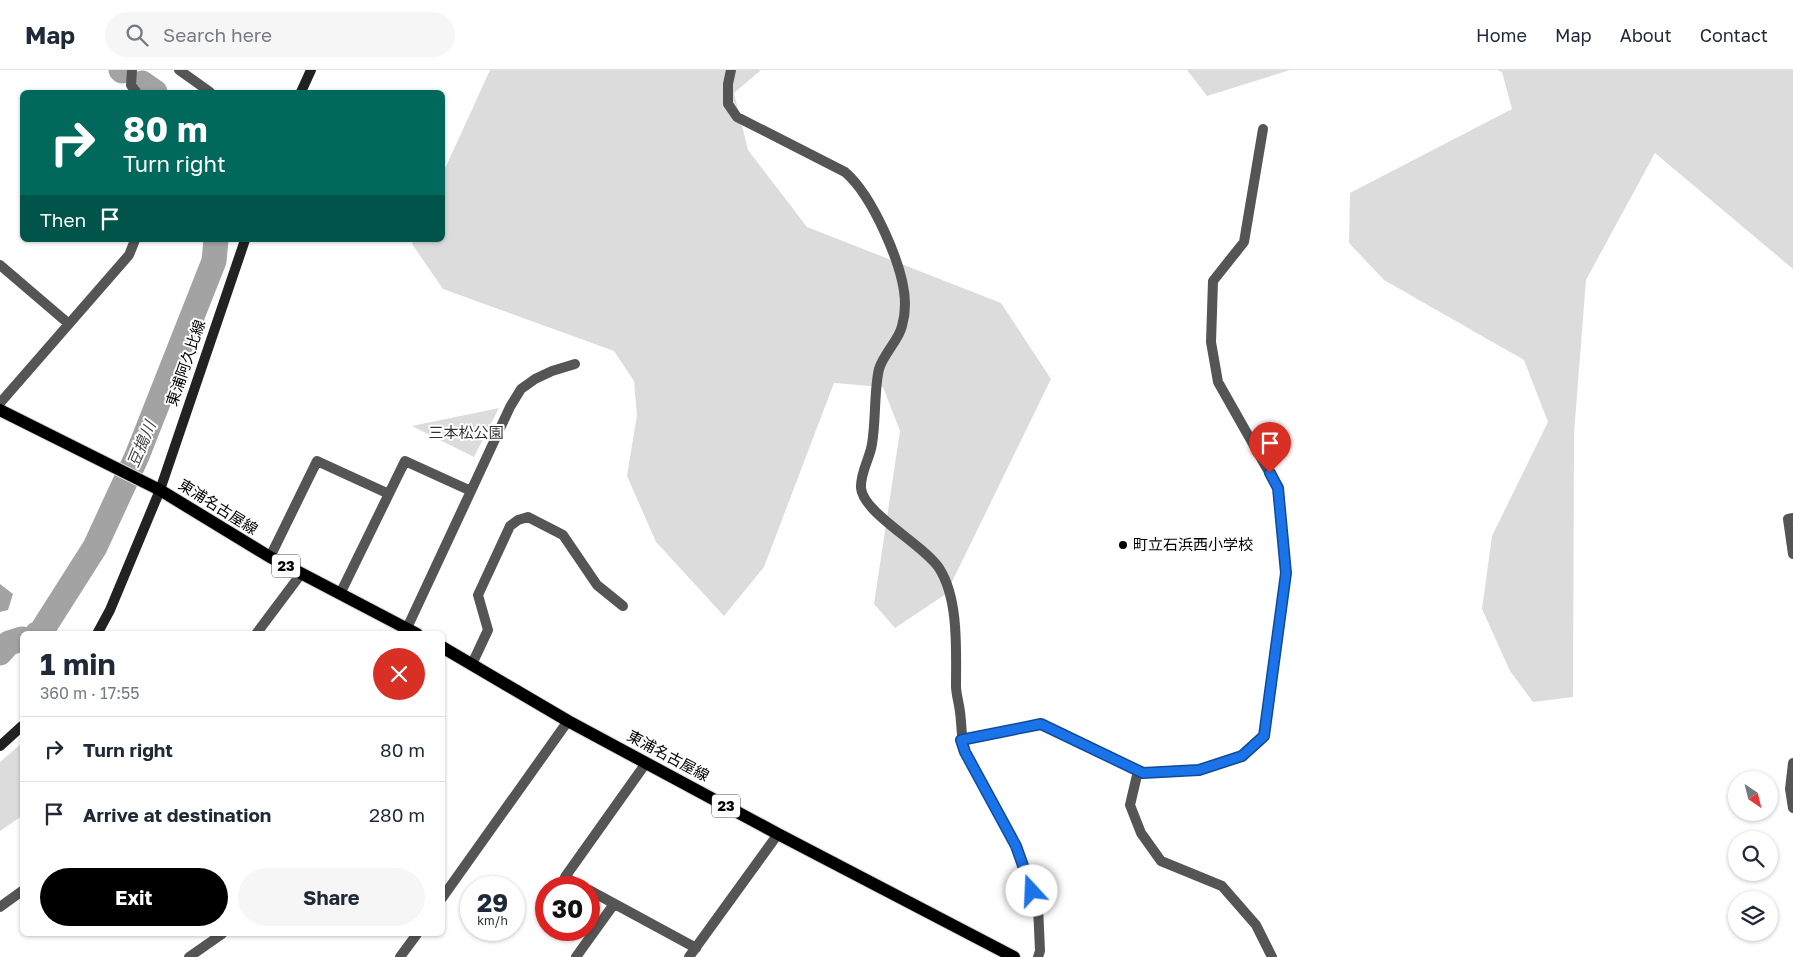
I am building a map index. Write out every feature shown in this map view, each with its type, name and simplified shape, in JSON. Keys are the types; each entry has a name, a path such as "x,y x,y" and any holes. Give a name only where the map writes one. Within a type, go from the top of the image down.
{"main road":[{"path":"302,90 310,70"},
{"name":"東浦阿久比線","path":"99,631 110,610 160,490 244,242"},
{"name":"東浦名古屋線","path":"0,410 160,490 270,557 412,631"},
{"name":"東浦名古屋線","path":"445,649 568,721 778,834 1014,957"},
{"path":"0,746 20,728"}],"street":[{"path":"132,70 131,85 135,90"},
{"path":"179,70 207,90"},
{"path":"731,70 728,84 728,104 737,116 846,172 855,180 888,239 903,286 905,304 902,329 883,358 879,370 872,446 861,486 864,497 875,511 938,566 945,579 956,626 956,688 960,711 961,740 965,752 1016,846 1038,906 1040,951 1038,957"},
{"path":"961,740 1041,724 1143,773 1199,770 1242,756 1264,736 1286,573 1278,488 1218,382 1211,342 1213,281 1244,242 1263,129"},
{"path":"0,403 128,255 134,242"},
{"path":"0,265 69,324"},
{"path":"412,631 471,491 510,407 521,389 535,379 552,371 575,364"},
{"path":"270,557 317,461 389,494"},
{"path":"340,594 405,461 471,491"},
{"path":"472,664 488,630 478,595 510,526 518,520 528,517 563,535 597,585 623,606"},
{"path":"1793,518 1788,519 1793,554"},
{"path":"258,631 302,574"},
{"path":"445,894 568,721"},
{"path":"566,876 646,763"},
{"path":"1793,763 1793,808"},
{"path":"1138,771 1130,805 1141,833 1160,861 1222,886 1256,925 1272,957"},
{"path":"600,896 692,953 778,834"},
{"path":"0,906 20,892"},
{"path":"576,957 614,904"},
{"path":"189,957 219,936"},
{"path":"400,957 416,936"}],"green space":[{"path":"490,70 761,70 734,93 748,150 807,227 1001,303 1051,379 946,594 895,628 874,604 900,431 883,387 834,383 764,567 724,616 656,542 627,476 637,415 634,381 614,351 443,289 412,244 413,242 445,242 445,169"},
{"path":"1187,70 1290,70 1207,96"},
{"path":"1497,70 1793,70 1793,269 1655,153 1586,280 1574,433 1573,697 1533,702 1510,671 1482,609 1492,536 1548,422 1524,360 1384,280 1349,243 1350,193 1512,109 1502,72"},
{"name":"三本松公園","path":"499,408 474,457 412,426"},
{"path":"20,745 20,817 0,831 0,762"}],"shaded area":[{"path":"0,584 13,594 8,610 0,612"}],"waterway":[{"name":"豆搗川","path":"142,83 152,90"},
{"name":"豆搗川","path":"42,631 95,547 137,456 214,261 216,242"},
{"name":"豆搗川","path":"0,653 9,643 20,640"}],"place":[{"name":"町立石浜西小学校","path":"1123,545"}],"route":[{"path":"1032,891 1016,846 965,752 961,740 1041,724 1143,773 1199,770 1242,756 1264,736 1286,573 1278,488 1270,473"}]}
